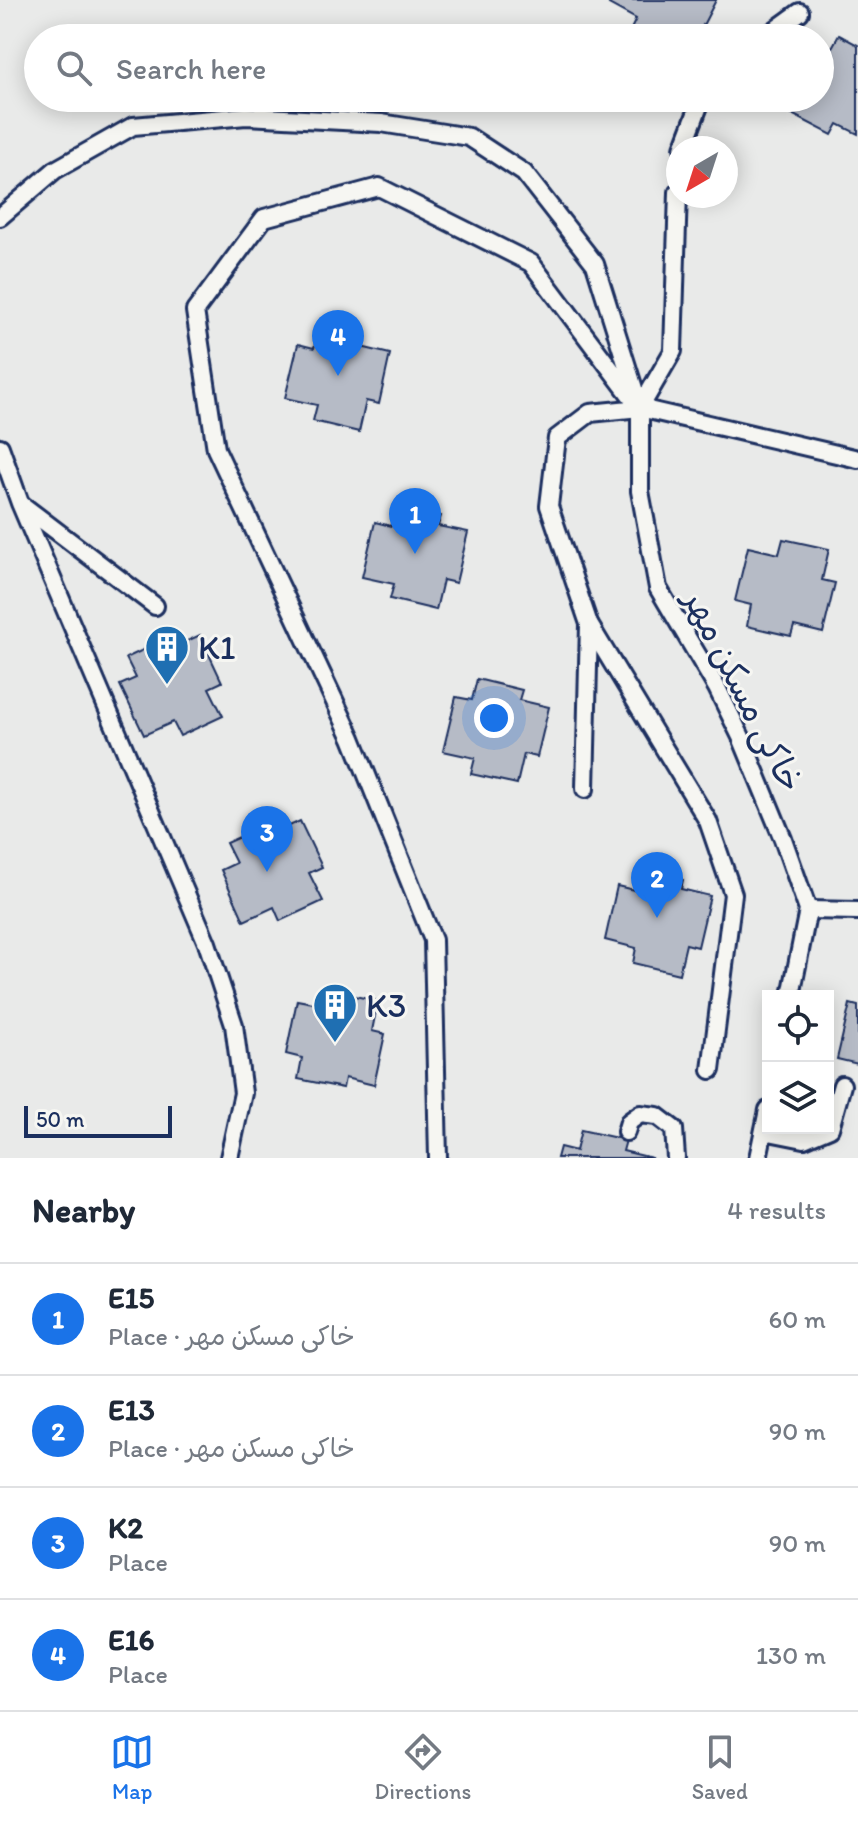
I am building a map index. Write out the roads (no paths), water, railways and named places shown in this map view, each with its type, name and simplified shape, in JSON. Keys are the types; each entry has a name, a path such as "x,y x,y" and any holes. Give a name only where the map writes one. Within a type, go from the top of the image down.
{"street":[{"path":"783,24 800,12"},
{"path":"688,136 697,112"},
{"path":"0,217 55,170 133,126 246,116 381,123 469,137 524,173 595,264 640,408"},
{"path":"438,1158 433,940 352,738 216,449 195,311 264,218 379,187 531,263 640,408"},
{"path":"640,408 673,351 677,208"},
{"path":"711,1070 733,894 708,821 589,624 549,506 557,438 590,413 640,408 858,459"},
{"name":"خاکی مسکن مهر","path":"640,408 640,491 658,588 717,688 741,737 808,910"},
{"path":"0,447 20,503 207,943 234,1025 243,1093 229,1158"},
{"path":"20,503 155,606"},
{"path":"585,789 589,624"},
{"path":"792,990 808,910 858,911"},
{"path":"834,1114 842,1085"},
{"path":"626,1132 629,1122 640,1114 657,1116 674,1129 676,1158"},
{"path":"758,1158 763,1134"},
{"path":"779,1134 804,1139 816,1134"}],"place":[{"name":"E16","path":"338,376"},
{"name":"E15","path":"415,554"},
{"name":"K1","path":"167,686"},
{"name":"K2","path":"267,872"},
{"name":"E13","path":"657,918"},
{"name":"K3","path":"335,1044"}]}
